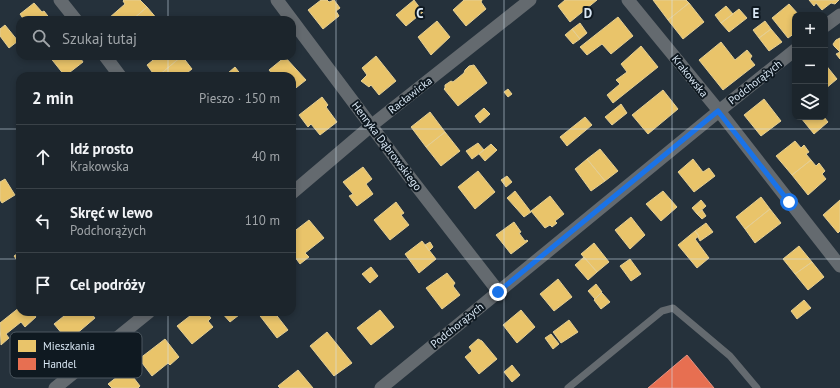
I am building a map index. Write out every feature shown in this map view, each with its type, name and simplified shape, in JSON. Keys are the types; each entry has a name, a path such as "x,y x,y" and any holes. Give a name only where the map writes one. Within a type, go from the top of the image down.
{"street":[{"path":"60,0 73,16"},
{"name":"Henryka Dąbrowskiego","path":"277,0 289,16"},
{"name":"Racławicka","path":"296,190 372,125 530,0"},
{"name":"Krakowska","path":"628,0 840,266"},
{"path":"828,24 840,14"},
{"name":"Henryka Dąbrowskiego","path":"296,25 498,292"},
{"name":"Podchorążych","path":"381,388 718,111 792,52"},
{"path":"107,60 117,72"},
{"path":"124,332 144,316"},
{"path":"55,388 67,378"}],"lane":[{"path":"568,388 662,311 673,308 730,356 758,388"}],"building: Mieszkania":[{"path":"140,0 147,7 137,16 111,16 125,4 123,1"},
{"path":"321,0 327,0 329,2 334,0 340,8 336,11 339,16 323,29 308,10"},
{"path":"414,0 423,12 406,26 396,15"},
{"path":"464,0 482,0 481,2 486,9 466,26 453,10"},
{"path":"565,0 597,0 570,22 558,6"},
{"path":"653,0 686,0 689,3 668,20"},
{"path":"809,0 839,0 835,4 831,3 822,10 816,3 814,6"},
{"path":"34,3 48,16 21,16 20,14"},
{"path":"689,3 704,22 683,39 668,20"},
{"path":"789,4 796,12 792,12 792,35 788,38 772,18"},
{"path":"726,6 733,14 721,23 715,15"},
{"path":"147,7 155,16 137,16"},
{"path":"739,9 747,18 729,32 721,23"},
{"path":"618,17 633,36 611,54 602,44 587,55 580,47"},
{"path":"437,21 450,37 431,55 418,37"},
{"path":"765,21 771,29 759,38 753,30"},
{"path":"580,23 587,33 580,39 572,29"},
{"path":"5,25 16,39 16,43 9,48 0,36 0,29"},
{"path":"572,29 580,39 573,44 565,35"},
{"path":"771,29 782,42 769,51 759,38"},
{"path":"840,38 840,52 833,44"},
{"path":"721,42 735,60 747,50 752,56 750,59 755,65 723,90 699,60"},
{"path":"641,46 658,67 613,103 607,95 620,84 616,80 627,72 621,64"},
{"path":"840,52 840,59 836,54"},
{"path":"376,56 396,81 379,95 371,85 369,87 361,81 367,75 362,68"},
{"path":"52,60 82,60 83,62 70,72 62,72"},
{"path":"153,60 177,60 163,72 152,72 147,65"},
{"path":"177,60 185,60 192,69 188,72 163,72"},
{"path":"281,60 288,60 306,80 296,88 296,72 271,72 269,70"},
{"path":"474,65 487,83 458,106 444,89 445,85 451,81 453,82 464,73 469,66"},
{"path":"235,67 239,72 229,72"},
{"path":"828,68 837,79 828,86"},
{"path":"508,89 512,94 508,97 504,92"},
{"path":"663,90 678,109 648,134 632,115"},
{"path":"322,97 328,105 326,107 337,122 320,135 311,124 308,127 299,115"},
{"path":"764,99 781,121 761,136 744,115"},
{"path":"621,104 627,113 612,125 605,117"},
{"path":"484,108 490,114 480,123 475,116"},
{"path":"430,112 445,132 426,147 411,127"},
{"path":"585,117 592,125 567,146 560,137"},
{"path":"803,120 826,120 828,122 814,134"},
{"path":"445,132 460,151 441,166 426,147"},
{"path":"795,141 801,148 804,145 809,152 806,154 811,160 792,175 776,156"},
{"path":"478,143 484,150 472,159 466,151"},
{"path":"491,144 497,150 485,161 479,154"},
{"path":"600,149 618,171 605,181 587,159"},
{"path":"587,159 605,181 591,191 575,169"},
{"path":"693,159 703,172 709,168 715,176 694,192 678,172"},
{"path":"811,160 816,166 819,163 825,171 822,174 826,179 808,195 792,175"},
{"path":"363,167 372,179 366,184 373,194 357,206 349,196 353,194 343,182"},
{"path":"478,171 495,192 475,209 458,187"},
{"path":"507,176 512,182 506,187 501,180"},
{"path":"5,179 15,195 2,203 0,200 0,182"},
{"path":"515,191 531,212 524,217 507,198"},
{"path":"663,191 677,207 661,221 646,204"},
{"path":"550,196 564,214 555,221 557,223 552,227 550,225 545,228 531,211"},
{"path":"761,197 770,209 745,229 736,217"},
{"path":"701,200 706,206 697,214 692,208"},
{"path":"840,200 840,231 838,233 823,215"},
{"path":"396,202 404,213 401,215 409,225 390,240 374,220"},
{"path":"770,209 781,223 755,243 745,229"},
{"path":"702,210 706,216 702,219 697,214"},
{"path":"631,217 645,235 630,249 615,230"},
{"path":"309,220 324,238 305,253 309,257 300,264 296,258 296,230"},
{"path":"514,222 521,232 519,233 525,241 528,241 511,254 496,235"},
{"path":"706,223 713,232 700,241 699,236 695,231"},
{"path":"695,231 699,236 695,239 709,258 697,268 678,245"},
{"path":"422,241 436,259 419,273 405,254"},
{"path":"430,242 433,247 429,251 425,245"},
{"path":"594,243 609,262 597,272 581,254"},
{"path":"799,246 812,262 795,274 783,259"},
{"path":"584,257 597,272 588,280 575,265"},
{"path":"630,259 641,274 631,281 620,266"},
{"path":"812,262 824,277 808,290 795,274"},
{"path":"371,267 378,276 370,283 362,274"},
{"path":"447,273 455,283 453,286 460,295 442,309 426,288"},
{"path":"558,279 572,297 554,311 540,294"},
{"path":"596,284 602,292 595,299 588,291"},
{"path":"602,293 610,302 601,309 594,300"},
{"path":"804,300 811,308 797,319 791,311"},
{"path":"16,310 16,316 36,317 25,327 21,322 6,334 9,338 1,345 0,323"},
{"path":"380,310 394,327 371,345 357,328"},
{"path":"521,310 535,327 517,343 503,325"},
{"path":"64,316 93,316 95,318 79,332 61,332 54,324"},
{"path":"190,316 209,316 211,318 208,321 213,327 192,344 177,326"},
{"path":"225,316 238,316 230,322"},
{"path":"260,316 277,316 288,330 277,338"},
{"path":"569,320 578,332 561,343 553,332"},
{"path":"327,332 352,363 334,376 310,346"},
{"path":"551,334 559,344 553,349 545,338"},
{"path":"165,339 179,357 170,365 168,363 152,376 142,363 142,357"},
{"path":"478,339 482,341 497,359 479,374 465,357 472,351 469,347"},
{"path":"512,365 520,375 512,382 504,372"},
{"path":"298,370 313,388 280,388 278,386"},
{"path":"116,378 134,378 140,386 138,388 112,388 108,384"}],"building: Handel":[{"path":"687,355 714,388 648,388"}],"route":[{"path":"498,292 718,111 789,202"}]}
